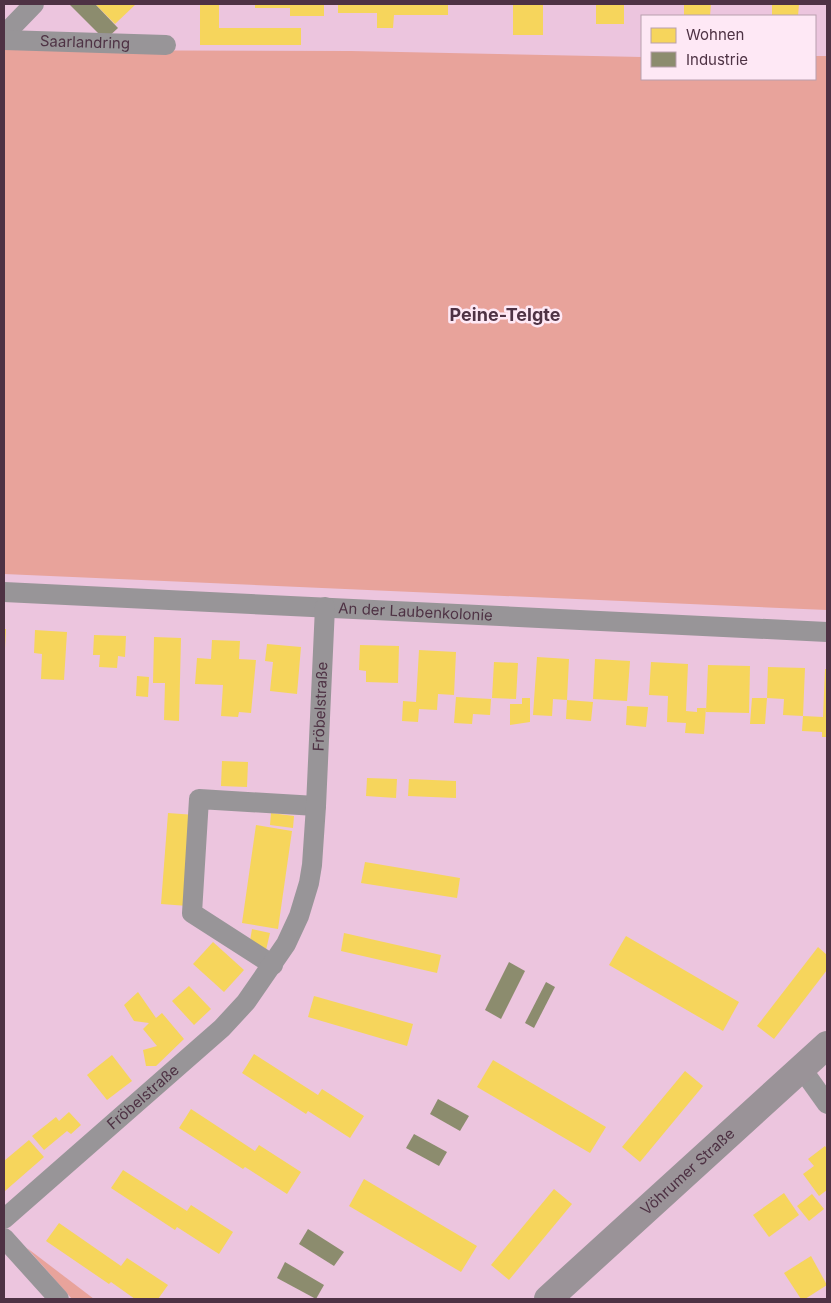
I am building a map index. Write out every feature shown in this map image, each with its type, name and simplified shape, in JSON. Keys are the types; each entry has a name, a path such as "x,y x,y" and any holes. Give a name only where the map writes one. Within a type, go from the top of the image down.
{"main road":[{"name":"Vöhrumer Straße","path":"548,1299 827,1045"}],"street":[{"path":"4,35 34,4"},
{"name":"Saarlandring","path":"4,40 166,45"},
{"name":"An der Laubenkolonie","path":"4,592 827,632"},
{"name":"Fröbelstraße","path":"4,1219 222,1028 246,1002 274,965 299,916 312,865 325,607"},
{"path":"274,965 192,913 199,800 316,806"},
{"path":"802,1069 827,1104"},
{"path":"4,1238 59,1299"}],"shaded area":[{"path":"4,50 351,51 641,57 641,80 816,80 816,56 827,56 827,610 4,574"},
{"path":"27,1248 94,1299 72,1299"}],"building: Wohnen":[{"path":"95,4 136,4 115,24"},
{"path":"200,4 219,4 219,28 301,28 301,45 200,45"},
{"path":"255,4 324,4 324,16 290,16 290,8 255,8"},
{"path":"338,4 448,4 448,15 394,15 393,28 377,28 377,13 338,13"},
{"path":"513,4 543,4 543,35 513,35"},
{"path":"596,4 624,4 624,24 596,24"},
{"path":"684,4 711,4 710,15 684,15"},
{"path":"772,4 799,4 798,15 772,15"},
{"path":"4,629 6,629 5,648 4,648"},
{"path":"35,630 67,632 64,680 41,679 42,654 34,653"},
{"path":"94,635 126,636 125,657 118,656 117,668 99,667 100,655 93,655"},
{"path":"154,637 181,638 179,721 164,720 165,683 153,683"},
{"path":"212,640 240,641 239,659 256,660 251,713 239,712 238,717 221,716 223,685 195,684 197,658 211,659"},
{"path":"267,644 301,647 297,694 270,691 273,662 265,661"},
{"path":"360,645 399,646 398,683 366,682 366,671 359,670"},
{"path":"419,650 456,652 454,695 438,694 437,710 419,709 418,722 402,721 403,701 416,702"},
{"path":"537,657 569,659 567,700 553,699 552,716 533,715"},
{"path":"595,659 630,661 627,701 593,699"},
{"path":"494,662 518,663 516,699 492,698"},
{"path":"651,662 688,664 686,711 697,712 697,708 706,708 704,734 685,733 686,723 667,722 668,696 649,695"},
{"path":"708,665 750,666 749,713 706,712"},
{"path":"768,667 805,668 803,716 783,715 784,699 767,698"},
{"path":"825,669 827,669 827,737 822,737 822,732 802,731 803,716 823,717"},
{"path":"137,676 149,677 148,697 136,696"},
{"path":"456,697 491,699 490,715 473,714 472,724 454,723"},
{"path":"522,698 530,698 530,722 510,725 510,704 522,704"},
{"path":"752,698 767,698 765,724 750,724"},
{"path":"567,700 593,702 591,721 566,719"},
{"path":"627,706 648,707 646,727 626,725"},
{"path":"222,761 248,762 247,787 221,786"},
{"path":"367,778 397,779 396,798 366,796"},
{"path":"409,779 456,781 456,798 408,796"},
{"path":"168,813 195,815 188,906 161,904"},
{"path":"271,813 294,816 293,828 270,825"},
{"path":"256,825 292,831 278,929 242,923"},
{"path":"365,862 460,878 457,898 361,883"},
{"path":"252,929 270,933 266,950 249,947"},
{"path":"344,933 441,955 437,973 341,951"},
{"path":"626,936 739,1002 723,1031 609,965"},
{"path":"213,942 244,970 224,992 193,964"},
{"path":"818,947 827,955 827,970 774,1039 757,1026"},
{"path":"189,986 211,1009 194,1025 172,1001"},
{"path":"138,992 156,1018 162,1013 184,1039 156,1066 146,1066 143,1050 157,1046 143,1029 149,1023 134,1021 124,1005"},
{"path":"314,996 413,1024 407,1046 308,1017"},
{"path":"254,1054 318,1095 322,1089 364,1116 350,1138 308,1111 306,1114 242,1073"},
{"path":"112,1055 132,1081 107,1100 87,1075"},
{"path":"493,1060 606,1127 590,1153 477,1087"},
{"path":"685,1071 703,1086 640,1162 622,1147"},
{"path":"191,1109 255,1151 259,1145 301,1172 287,1194 245,1167 243,1169 179,1128"},
{"path":"69,1112 81,1125 71,1134 67,1131 44,1150 32,1136 56,1117 59,1121"},
{"path":"29,1140 44,1157 5,1191 4,1161"},
{"path":"825,1146 827,1149 827,1190 819,1196 803,1174 814,1166 808,1159"},
{"path":"123,1170 187,1211 191,1205 233,1232 219,1254 177,1227 175,1230 111,1188"},
{"path":"364,1179 477,1246 461,1272 349,1206"},
{"path":"554,1189 572,1204 509,1280 491,1265"},
{"path":"784,1193 799,1215 769,1237 753,1215"},
{"path":"812,1194 824,1209 809,1221 797,1206"},
{"path":"59,1223 121,1266 127,1258 168,1285 158,1299 135,1299 111,1282 109,1284 46,1241"},
{"path":"811,1256 827,1285 805,1299 801,1299 784,1273"}],"building: Industrie":[{"path":"69,4 95,4 118,28 105,40"},
{"path":"509,962 525,971 501,1019 485,1010"},
{"path":"546,982 555,987 534,1028 525,1023"},
{"path":"438,1099 469,1116 460,1131 430,1114"},
{"path":"414,1134 447,1152 439,1166 406,1148"},
{"path":"308,1229 344,1252 334,1266 299,1244"},
{"path":"285,1262 324,1285 316,1299 277,1278"}],"district":[{"name":"Peine-Telgte","path":"505,315"}]}
